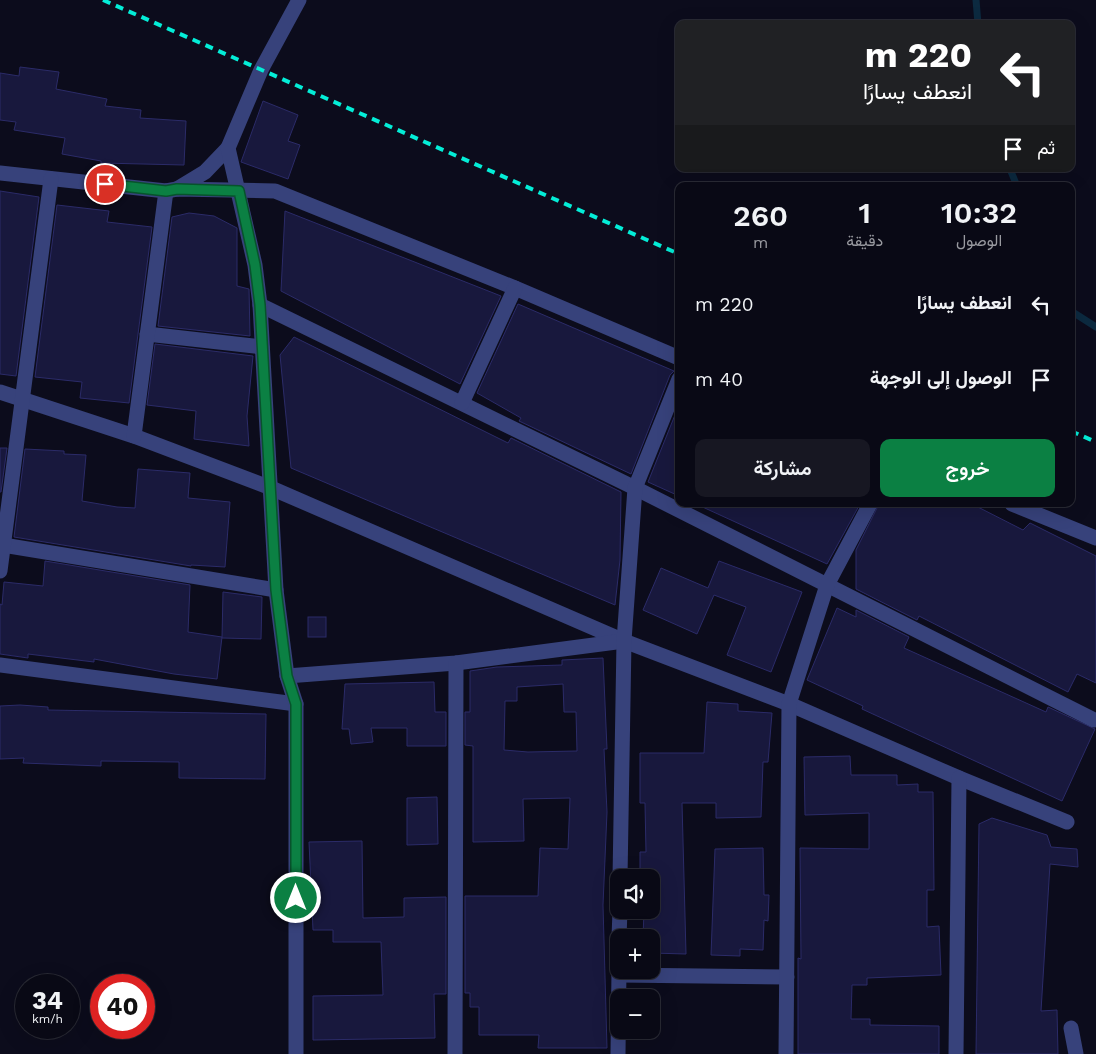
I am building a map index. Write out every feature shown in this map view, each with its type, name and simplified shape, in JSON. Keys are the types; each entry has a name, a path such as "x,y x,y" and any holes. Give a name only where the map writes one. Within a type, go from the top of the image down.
{"street":[{"path":"171,190 205,172 228,148 260,70 299,0"},
{"path":"228,148 231,170 239,191 255,265 260,305 276,590 287,676 296,704 296,1054"},
{"path":"0,173 171,190 276,191 515,288 675,356"},
{"path":"0,571 51,179"},
{"path":"134,436 147,334 171,190"},
{"path":"462,403 515,288"},
{"path":"260,305 635,488 1094,720"},
{"path":"147,334 262,347"},
{"path":"620,869 624,641 635,488 675,389"},
{"path":"0,392 134,436 271,488 624,641 789,704 1067,822"},
{"path":"786,1054 789,704 827,585 868,507"},
{"path":"1019,507 1096,538"},
{"path":"3,545 276,590"},
{"path":"287,676 456,663 624,641"},
{"path":"455,1054 456,663"},
{"path":"0,665 296,704"},
{"path":"956,1054 960,778"},
{"path":"660,973 787,977"},
{"path":"618,1054 619,979"},
{"path":"1070,1028 1076,1054"}],"building":[{"path":"20,67 59,72 56,89 107,99 105,106 141,110 140,118 186,121 184,165 101,163 101,161 62,154 65,138 14,130 16,122 0,120 0,73 19,76"},
{"path":"263,101 298,115 288,141 300,145 288,179 241,162"},
{"path":"0,191 39,197 16,376 0,374"},
{"path":"57,205 109,211 107,222 152,227 129,403 80,398 82,382 35,377"},
{"path":"285,211 501,296 460,384 281,291"},
{"path":"189,213 214,216 237,228 237,286 249,289 250,336 158,326 172,217"},
{"path":"518,304 674,371 670,375 631,474 519,421 521,418 477,393"},
{"path":"294,337 508,443 511,438 621,492 620,560 615,605 291,468 280,355"},
{"path":"155,344 253,356 247,416 249,446 194,439 196,411 147,405"},
{"path":"675,415 675,494 648,482"},
{"path":"0,448 7,448 1,492 0,492"},
{"path":"25,449 64,451 64,454 86,455 82,501 117,507 135,508 138,469 190,473 188,498 230,502 225,567 191,566 14,537"},
{"path":"703,507 858,507 827,564"},
{"path":"878,507 978,507 1023,530 1030,523 1096,556 1096,683 1077,674 1068,692 919,616 917,620 856,589 856,550"},
{"path":"45,561 190,585 188,632 222,637 217,679 174,674 94,659 94,662 28,654 28,658 0,654 0,604 2,605 4,582 43,586"},
{"path":"719,561 802,592 771,672 727,655 746,607 714,595 697,634 643,610 661,568 708,588"},
{"path":"223,592 262,597 261,639 222,638"},
{"path":"837,608 856,617 856,610 909,637 904,648 1046,712 1048,707 1095,729 1062,801 862,709 863,706 807,680"},
{"path":"308,617 326,617 326,637 308,637"},
{"path":"603,658 607,749 604,749 607,812 603,905 607,1048 538,1048 539,1035 479,1035 479,1007 470,1007 470,993 465,993 465,896 538,896 540,848 568,849 570,798 523,799 524,841 473,842 473,746 465,745 465,712 470,712 470,671 497,667 562,665 562,660","holes":["563,684 564,712 576,712 577,751 528,752 504,750 505,701 517,701 517,687"]},
{"path":"434,682 435,712 446,712 446,746 407,746 407,728 371,728 373,742 351,744 349,729 342,729 345,684"},
{"path":"707,702 738,704 738,711 772,713 768,762 763,762 761,817 716,818 716,803 682,803 686,954 660,953 660,929 643,929 644,919 660,919 660,869 640,869 640,852 646,852 645,803 640,803 640,753 704,753"},
{"path":"0,706 48,707 48,710 266,714 265,779 179,778 179,762 101,761 101,766 23,763 24,758 0,759"},
{"path":"850,756 851,775 897,775 897,785 918,784 918,792 933,792 934,890 927,890 927,927 939,926 941,975 867,978 867,985 852,985 851,1019 870,1019 870,1025 939,1026 939,1054 798,1054 798,958 801,959 800,848 869,849 869,813 805,815 804,757"},
{"path":"437,797 438,844 407,845 407,798"},
{"path":"992,818 1047,835 1051,847 1077,849 1078,867 1050,864 1041,1011 1057,1010 1058,1054 976,1054 979,824"},
{"path":"362,841 363,918 404,917 404,898 446,897 446,994 434,994 435,1038 313,1040 313,996 383,995 381,942 333,942 333,930 313,930 309,842"},
{"path":"763,848 764,895 769,895 768,921 764,920 763,950 740,949 740,956 711,955 715,849"}],"waterway":[{"path":"976,0 978,20"},
{"path":"1011,172 1015,182"},
{"path":"1075,314 1096,327"}],"railway":[{"path":"103,0 675,252"},
{"path":"1075,433 1096,442"}],"route":[{"path":"105,184 166,191 177,189 239,191 255,265 260,305 276,590 287,676 296,704 296,898"}]}
